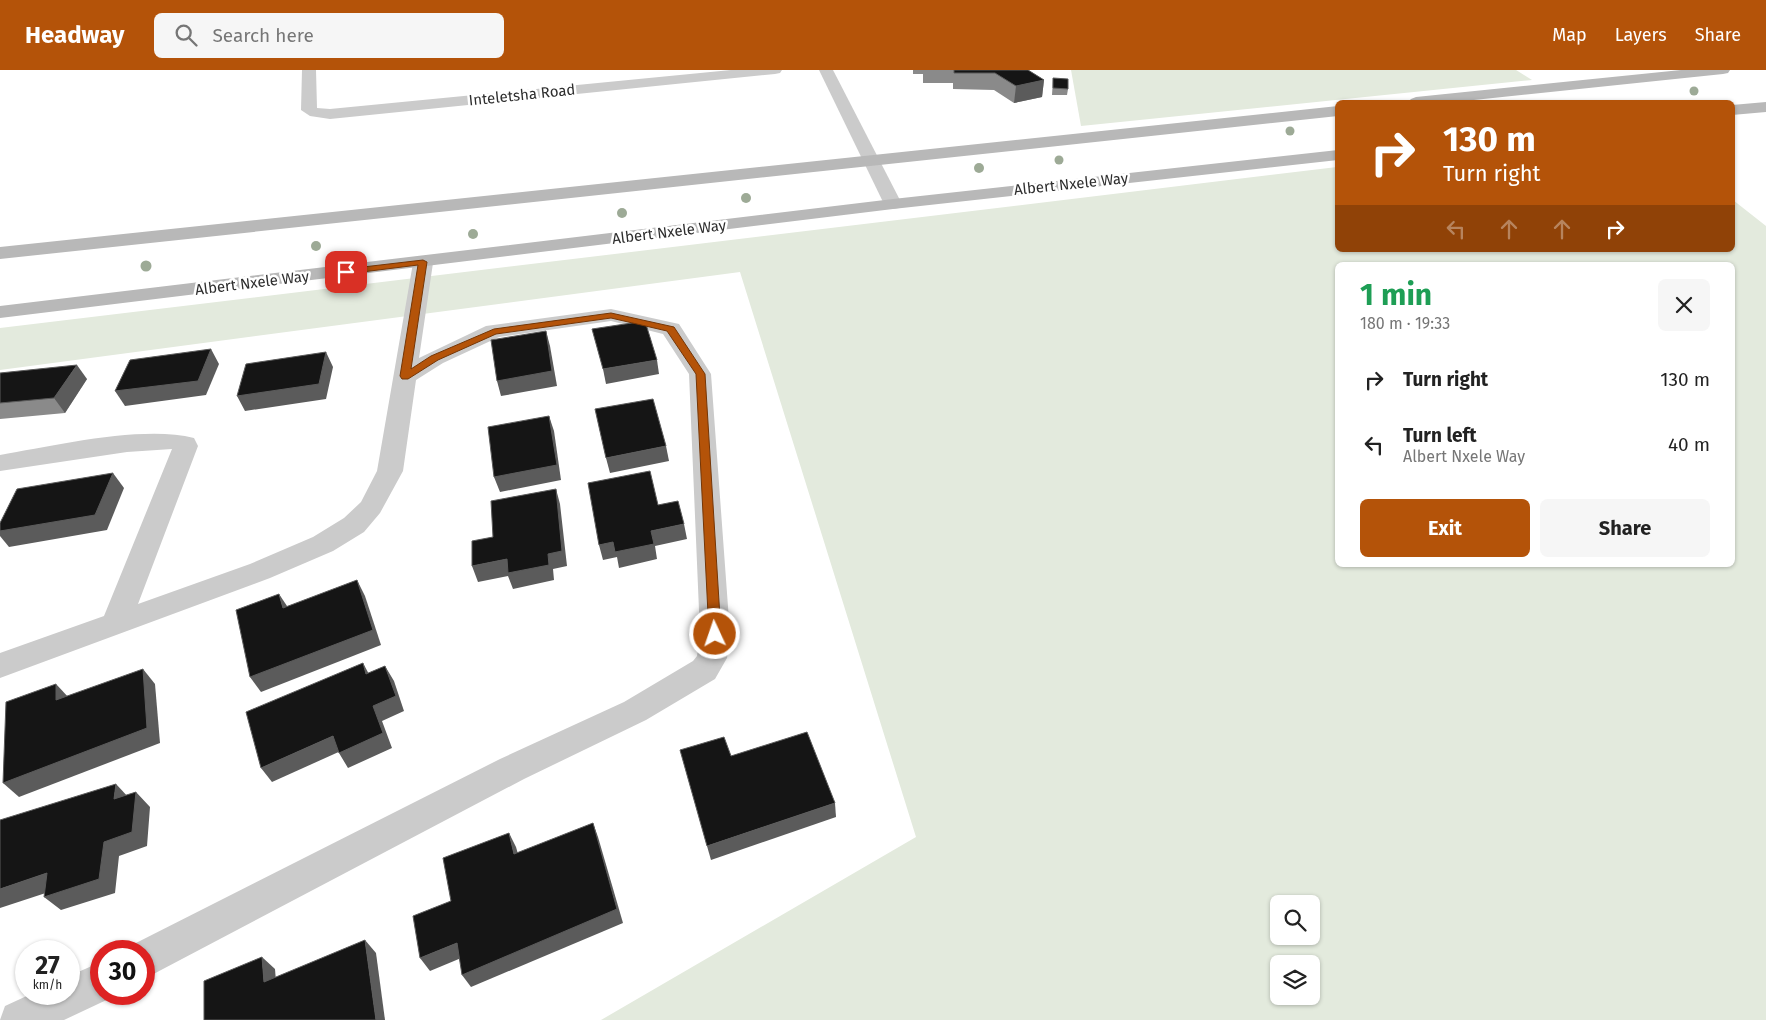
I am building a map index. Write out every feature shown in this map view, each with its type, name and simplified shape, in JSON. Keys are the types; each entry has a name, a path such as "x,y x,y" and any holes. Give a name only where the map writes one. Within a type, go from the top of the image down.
{"main road":[{"path":"1435,100 1723,70"},
{"path":"1735,110 1766,106"},
{"path":"0,253 1335,111"},
{"name":"Albert Nxele Way","path":"0,312 893,204 1335,154"}],"street":[{"name":"Inteletsha Road","path":"309,70 309,110 316,113 330,114 775,70"},
{"path":"826,70 893,204"},
{"path":"0,666 260,571 323,544 354,525 370,507 390,472 423,262"},
{"path":"155,954 512,769 635,711 704,670 712,658 715,634 700,374 671,329 611,315 494,331 435,358 405,376"},
{"path":"0,463 147,441 176,440 185,444 186,446 116,623"},
{"path":"19,1020 90,987"}],"shaded area":[{"path":"1071,70 1516,70 1532,80 1335,100 1081,126"},
{"path":"1335,167 1335,252 1735,252 1735,202 1766,226 1766,1020 601,1020 916,837 740,272 0,370 0,328"}],"building":[{"path":"954,70 1028,70 1044,80 1016,86 995,73 954,73"},
{"path":"1053,78 1068,79 1068,89 1053,88"},
{"path":"645,321 657,360 603,369 592,329"},
{"path":"546,331 552,371 497,381 491,340"},
{"path":"211,349 198,381 115,391 130,360"},
{"path":"326,352 319,384 237,396 246,364"},
{"path":"77,365 54,398 0,403 0,373"},
{"path":"653,399 666,446 606,458 595,409"},
{"path":"549,416 557,465 494,477 488,427"},
{"path":"650,471 658,505 678,501 684,524 651,531 654,544 615,552 613,542 599,545 588,483"},
{"path":"113,473 95,515 0,531 0,523 17,489"},
{"path":"556,489 562,551 548,554 549,565 508,573 507,559 472,566 472,541 493,537 491,501"},
{"path":"357,580 373,630 250,677 236,610 279,594 283,608"},
{"path":"363,663 366,674 385,666 396,696 373,706 383,733 339,753 333,736 261,768 246,712"},
{"path":"143,669 147,728 3,783 6,702 56,684 56,700"},
{"path":"807,732 835,803 707,846 680,750 724,737 731,756"},
{"path":"116,784 114,799 136,792 132,832 104,842 99,879 44,897 47,873 0,889 0,820"},
{"path":"593,823 617,909 462,975 457,943 420,958 413,916 451,901 443,858 509,833 514,854"},
{"path":"365,940 376,1020 204,1020 204,981 262,957 264,982"}],"route":[{"path":"346,272 423,262 405,376 435,358 494,331 611,315 671,329 700,374 715,634"}]}
